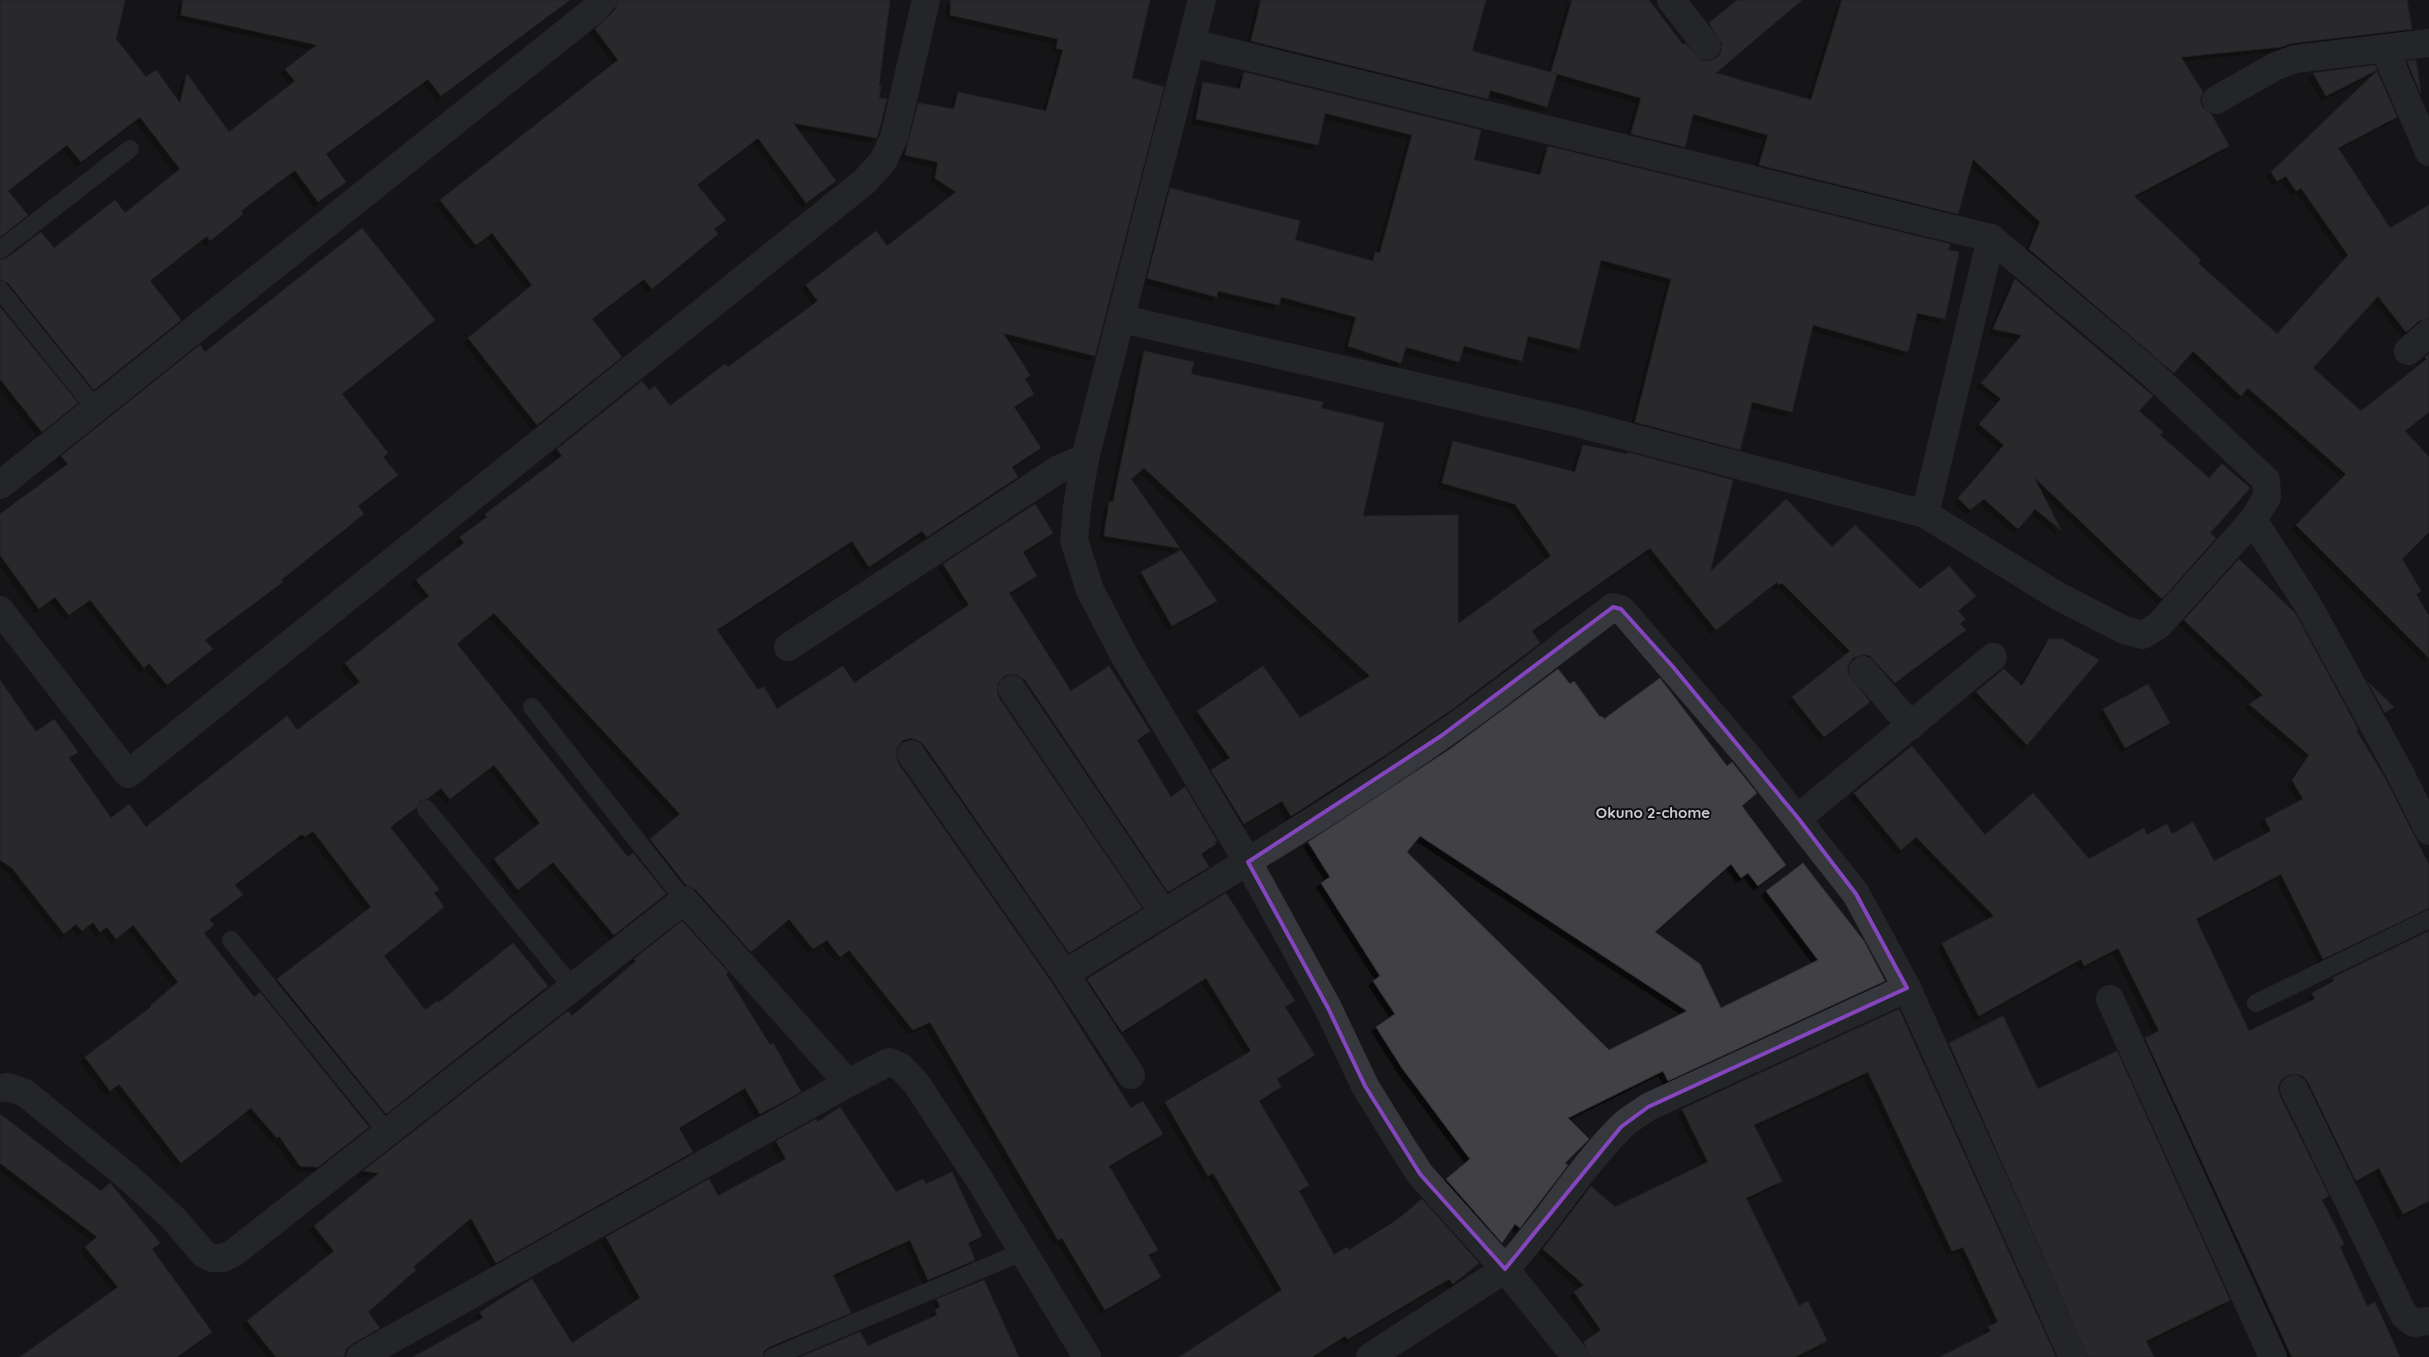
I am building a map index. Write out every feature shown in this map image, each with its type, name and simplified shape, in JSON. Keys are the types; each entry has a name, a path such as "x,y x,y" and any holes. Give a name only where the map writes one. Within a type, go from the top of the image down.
{"street":[{"path":"0,486 594,10 603,0"},
{"path":"0,610 128,774 864,182 883,161 894,138 926,0"},
{"path":"1202,0 1085,458 1074,540 1090,590 1124,655 1248,862 1328,1008 1365,1086 1420,1174 1505,1270 1576,1357"},
{"path":"1671,0 1707,46"},
{"path":"1122,319 1573,422 1925,514 2058,596 2124,630 2143,635 2159,625 2253,520 2267,497 2266,480 2149,371 1991,238 1192,43"},
{"path":"2216,100 2276,66 2295,59 2385,50 2429,43"},
{"path":"2385,50 2429,152"},
{"path":"1925,514 1991,238"},
{"path":"2408,351 2429,333"},
{"path":"788,647 1059,469 1085,458"},
{"path":"2253,520 2312,614 2399,771 2429,831"},
{"path":"1065,974 1163,912 1248,862 1441,736 1613,607 1621,609 1674,668 1798,818 1856,894 1907,988 2073,1357"},
{"path":"1798,818 1993,657"},
{"path":"1863,670 1911,726"},
{"path":"1012,689 1163,912"},
{"path":"911,754 1065,974 1131,1076"},
{"path":"0,1088 8,1087 32,1099 127,1176 173,1218 204,1254 212,1258 223,1258 232,1254 388,1133 684,900 848,1083"},
{"path":"1370,1357 1505,1270 1522,1251 1588,1164 1614,1134 1648,1107 1907,988"},
{"path":"2110,999 2273,1357"},
{"path":"360,1357 848,1083 889,1062 901,1067 916,1083 979,1180 1088,1357"},
{"path":"2294,1089 2404,1316 2414,1323 2429,1321"}],"lane":[{"path":"0,250 130,148"},
{"path":"0,290 96,410"},
{"path":"532,707 684,900"},
{"path":"426,809 573,988"},
{"path":"2256,1003 2429,919"},
{"path":"231,940 388,1133"},
{"path":"773,1357 1022,1252"}],"highlighted area":[{"path":"1613,607 1621,609 1674,668 1798,818 1856,894 1907,988 1648,1107 1621,1127 1505,1269 1420,1174 1365,1086 1328,1008 1248,862 1441,736"}],"building":[{"path":"0,0 125,0 116,39 146,77 156,70 180,103 187,74 229,132 295,81 285,69 317,45 181,15 183,0 570,0 441,96 428,79 326,154 346,182 318,202 295,170 241,211 243,214 210,241 207,236 150,281 181,320 94,390 8,283 0,280 0,260 7,258 41,232 54,248 115,200 125,213 180,169 140,117 81,162 67,145 8,191 28,215 0,237"},
{"path":"618,0 890,0 879,85 881,86 879,98 887,99 877,138 793,123 836,181 806,203 758,138 697,185 726,220 714,229 718,234 652,289 644,279 592,319 622,357 537,425 468,338 532,285 492,233 476,245 440,200 618,60 595,29 615,10"},
{"path":"951,0 1150,0 1132,78 1164,87 1095,356 1003,333 1030,375 1025,379 1034,394 1014,407 1041,448 1012,467 1018,477 927,537 922,531 869,567 852,541 717,630 758,690 764,687 777,709 843,666 854,683 969,605 943,564 1035,504 1053,533 1023,552 1037,576 1009,593 1071,691 1109,666 1150,731 1137,740 1171,797 1185,787 1217,841 1214,842 1216,844 1201,854 1209,867 1168,892 1025,680 1018,675 1010,674 1004,676 998,683 997,691 999,698 1142,908 1069,953 924,745 910,738 902,741 897,748 896,756 898,763 1052,983 1131,1108 1143,1101 1163,1134 1109,1166 1158,1250 1148,1255 1161,1277 1105,1310 1062,1238 1058,1240 930,1022 913,1030 849,950 840,957 827,940 813,949 789,919 751,952 696,890 686,885 650,839 680,814 494,613 457,644 628,857 633,853 666,894 614,935 553,862 518,890 494,859 540,823 494,765 450,799 441,788 427,799 420,801 416,808 390,827 439,889 434,893 444,907 384,956 425,1010 437,1001 438,1003 513,943 548,986 386,1114 277,979 371,907 313,831 305,837 302,834 235,885 243,895 209,920 214,925 204,933 254,997 260,992 369,1127 318,1167 300,1166 279,1136 277,1138 251,1108 181,1163 119,1084 110,1091 85,1057 151,1007 178,982 133,925 116,939 107,927 100,932 93,922 82,931 76,924 64,934 12,868 0,860 0,680 36,732 54,719 78,752 69,758 111,818 129,804 146,827 287,716 297,730 360,682 345,663 429,596 416,580 464,543 460,537 487,517 485,514 562,456 557,449 642,381 649,390 655,386 670,406 725,364 728,367 818,301 806,285 876,231 887,246 956,192 935,178 938,162 905,155 918,103 954,109 958,92 1046,111 1063,50 1056,48 1058,39 950,15"},
{"path":"1261,0 1486,0 1472,51 1557,74 1547,107 1490,90 1488,99 1251,41"},
{"path":"1572,0 1649,0 1683,45 1685,43 1701,60 1709,61 1717,58 1721,52 1722,44 1709,23 1737,0 1802,0 1716,73 1811,100 1842,0 2407,0 2412,29 2293,43 2281,47 2181,57 2203,92 2200,99 2202,107 2212,115 2229,146 2134,196 2201,260 2198,263 2277,334 2348,255 2301,188 2296,191 2286,176 2277,181 2271,172 2377,71 2397,117 2338,148 2390,228 2429,205 2429,318 2419,321 2406,332 2378,296 2313,368 2361,411 2427,359 2425,357 2429,354 2429,412 2405,431 2429,457 2429,532 2402,559 2421,591 2416,594 2429,616 2429,658 2296,525 2346,474 2248,388 2241,396 2193,351 2174,373 2029,249 2040,222 1973,159 1958,214 1759,165 1768,135 1693,114 1685,147 1631,134 1641,98 1551,72"},
{"path":"2416,60 2421,94 2407,61"},
{"path":"2375,65 2377,70 2326,96 2313,73"},
{"path":"1244,72 1481,130 1474,160 1540,175 1548,146 1950,244 1948,250 1959,252 1945,319 1917,313 1908,352 1813,325 1792,412 1752,402 1740,450 1635,422 1671,279 1601,260 1579,349 1528,336 1522,361 1464,346 1459,362 1406,347 1401,363 1348,346 1356,317 1281,297 1279,305 1218,291 1217,297 1147,278 1170,188 1300,221 1295,240 1373,261 1375,252 1380,253 1412,135 1325,113 1318,145 1196,119 1203,82 1240,89"},
{"path":"362,228 435,320 342,394 388,453 383,457 398,475 358,506 364,514 281,580 283,582 205,640 213,649 167,685 149,663 144,668 90,600 69,615 55,597 39,609 0,555 0,514 68,464 61,456 200,345 205,352"},
{"path":"2015,279 2153,396 2139,411 2163,432 2160,435 2209,478 2222,464 2250,488 2210,533 2216,538 2162,599 2034,477 2061,530 2035,509 2018,529 1984,499 1970,510 1958,498 2004,445 1979,424 2001,399 1981,383 2022,335 1993,329"},
{"path":"0,307 78,403 42,432 0,379"},
{"path":"1144,351 1194,362 1191,374 1323,402 1321,408 1384,423 1363,516 1458,515 1458,624 1551,556 1515,504 1442,483 1453,441 1575,472 1583,445 1627,454 1627,452 1733,480 1710,572 1786,499 1832,547 1855,525 1920,589 1949,566 1976,596 1958,611 1965,619 1960,624 1966,630 1895,683 1869,655 1853,658 1848,665 1848,673 1870,702 1824,737 1792,697 1850,651 1782,583 1779,585 1777,582 1716,630 1650,548 1532,631 1540,643 1454,708 1387,754 1291,816 1282,801 1244,824 1211,770 1230,758 1197,711 1263,666 1300,718 1370,676 1144,468 1131,479 1180,548 1104,536 1109,502 1113,502"},
{"path":"1181,550 1217,601 1172,626 1141,572"},
{"path":"2239,559 2295,613 2358,729 2356,730 2385,778 2429,865 2429,908 2323,959 2281,874 2196,919 2249,1031 2315,999 2312,993 2334,981 2332,978 2429,931 2429,1201 2403,1214 2379,1168 2356,1181 2308,1082 2303,1076 2296,1074 2288,1075 2281,1080 2278,1088 2280,1096 2329,1196 2322,1200 2344,1244 2340,1247 2367,1306 2375,1302 2400,1357 2292,1357 2145,1038 2159,1031 2118,948 2084,966 2081,959 1979,1016 1942,943 1994,916 1916,837 1901,850 1854,793 1912,746 1985,835 2033,793 2089,859 2144,828 2147,835 2167,824 2172,834 2193,822 2214,861 2271,831 2265,819 2303,799 2292,780 2309,755 2249,704 2263,695 2184,620"},
{"path":"2049,639 2062,639 2099,660 2027,745 1976,692 2004,669 2022,686"},
{"path":"1558,669 1570,684 1574,681 1600,717 1602,716 1604,719 1660,678 1727,766 1732,762 1757,793 1742,806 1786,865 1758,886 1748,873 1741,878 1731,864 1655,932 1700,964 1721,1008 1818,960 1766,891 1803,863 1864,941 1885,981 1668,1081 1663,1071 1568,1118 1589,1139 1565,1163 1568,1165 1520,1228 1515,1224 1502,1243 1446,1179 1470,1159 1402,1068 1376,1027 1395,1014 1373,981 1380,976 1321,883 1330,877 1308,842 1450,749","holes":["1420,836 1687,1011 1609,1050 1407,852"]},
{"path":"2368,682 2394,707 2385,713"},
{"path":"2148,684 2170,723 2125,748 2103,709"},
{"path":"1226,893 1295,1001 1285,1007 1315,1055 1277,1079 1281,1087 1259,1101 1309,1185 1299,1191 1334,1255 1347,1247 1349,1250 1397,1220 1422,1199 1479,1263 1453,1284 1449,1279 1348,1339 1345,1336 1312,1357 1179,1357 1282,1290 1213,1173 1208,1176 1165,1102 1251,1051 1206,978 1122,1032 1087,979"},
{"path":"682,921 728,972 726,974 770,1045 773,1043 801,1092 760,1114 745,1088 679,1128 693,1152 496,1263 471,1218 413,1267 416,1270 368,1312 380,1328 352,1344 346,1349 344,1357 276,1357 247,1321 334,1251 314,1226 379,1173 363,1171 568,1011 572,1016 636,961 634,959"},
{"path":"1899,1009 2056,1357 1940,1357 1991,1331 1988,1327 1998,1322 1963,1247 1952,1251 1868,1072 1754,1125 1782,1181 1746,1198 1799,1306 1808,1301 1827,1341 1795,1357 1591,1357 1584,1342 1601,1330 1574,1292 1584,1285 1543,1249 1591,1186 1615,1207 1708,1162 1682,1109"},
{"path":"2003,1016 2038,1089 2117,1051 2230,1300 2146,1341 2154,1357 2088,1357 1949,1043"},
{"path":"840,1107 896,1192 923,1179 926,1184 952,1172 982,1236 968,1243 975,1260 928,1280 910,1240 833,1275 851,1313 769,1347 764,1351 763,1357 413,1357 483,1318 480,1312 532,1279 572,1343 640,1298 606,1237 709,1179 718,1196 786,1159 776,1141 816,1119 818,1122"},
{"path":"0,1114 101,1191 110,1183 160,1243 152,1249 212,1332 177,1357 20,1357 118,1287 85,1247 97,1237 0,1163"},
{"path":"984,1280 1019,1357 800,1357 860,1332 868,1346 937,1315 935,1310 940,1307 937,1299"}],"district":[{"name":"Okuno 2-chome","path":"1653,813"}]}
